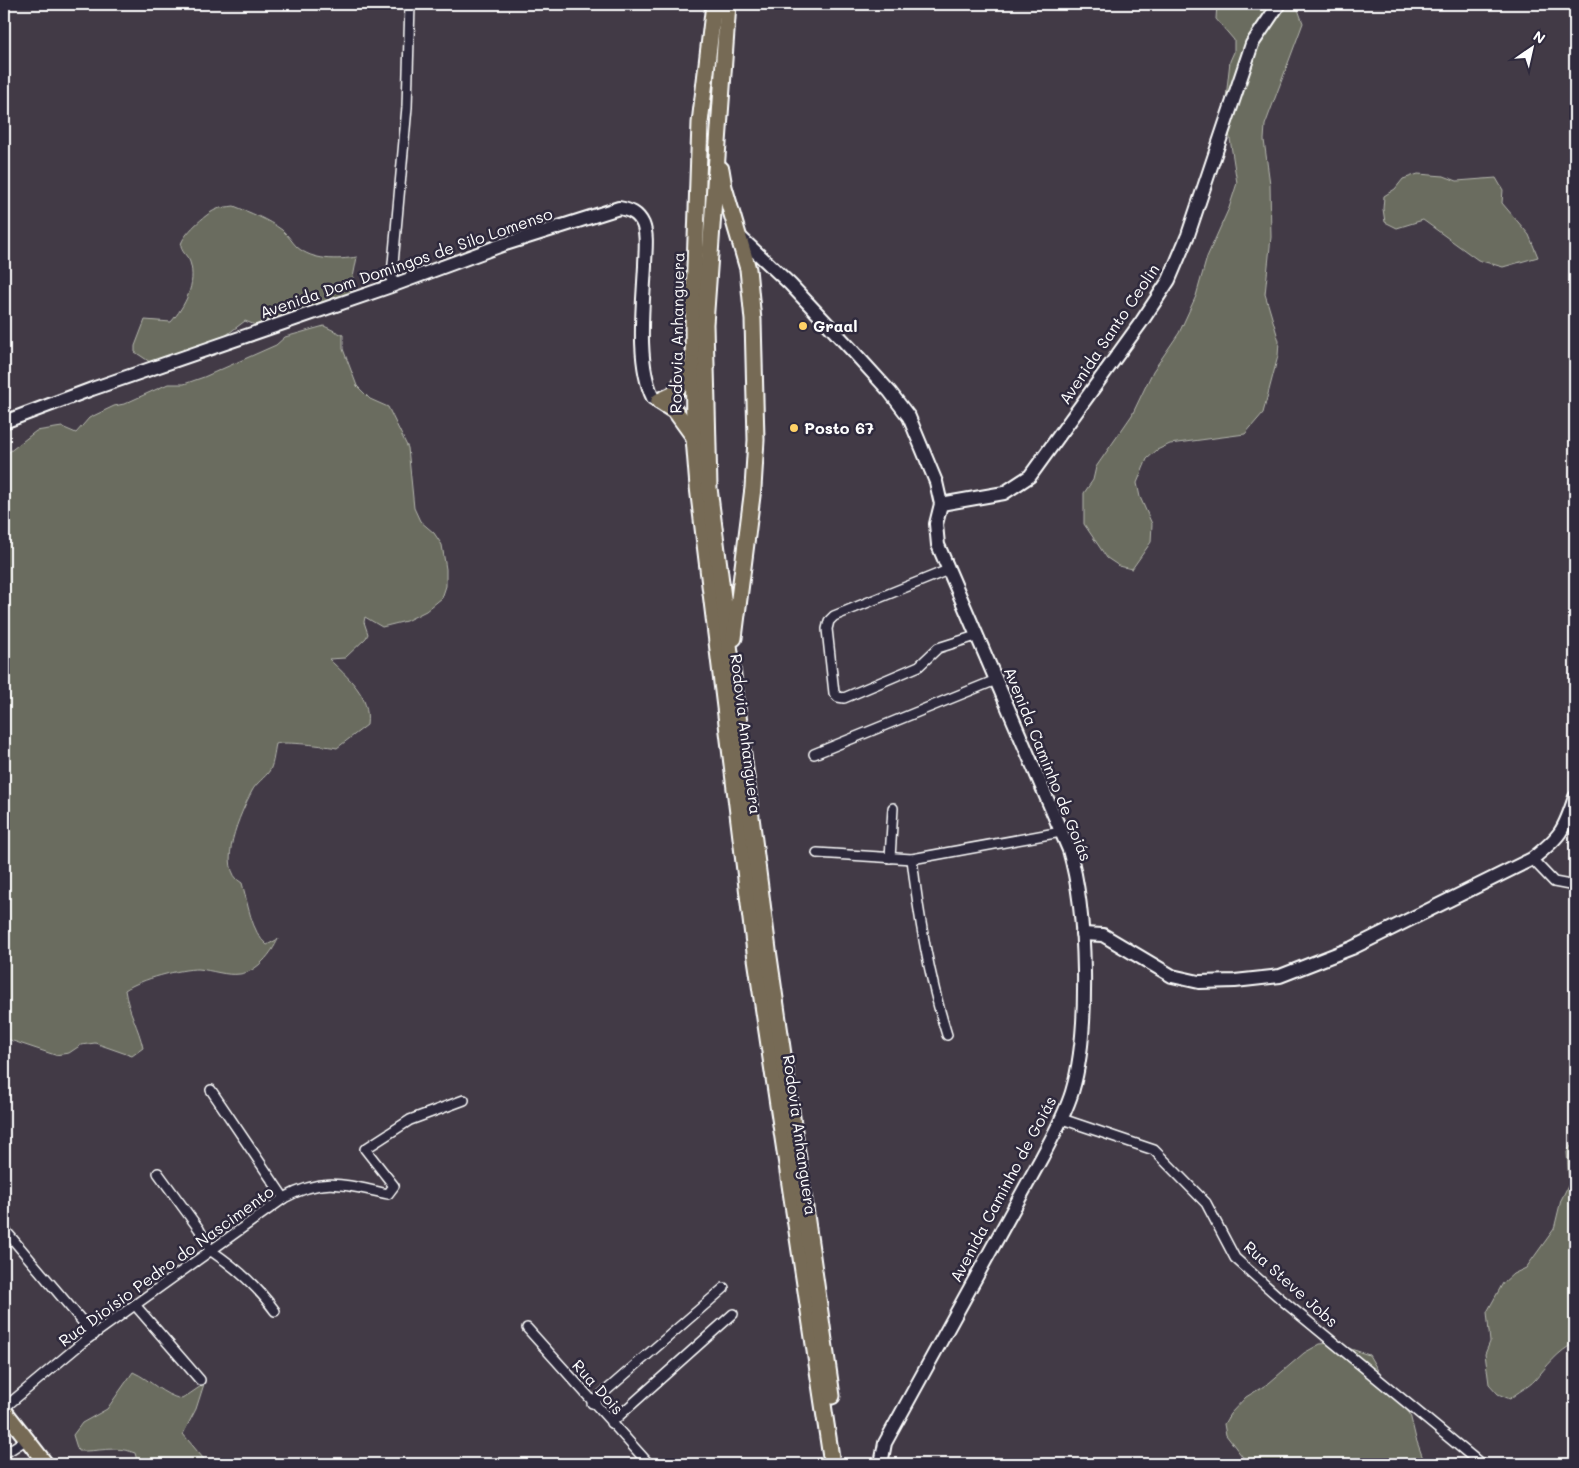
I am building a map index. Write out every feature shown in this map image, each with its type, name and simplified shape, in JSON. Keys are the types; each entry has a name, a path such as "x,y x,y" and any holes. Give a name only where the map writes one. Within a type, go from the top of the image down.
{"highway":[{"name":"Rodovia Anhanguera","path":"714,4 700,123 692,364 694,438 698,487 755,952 832,1464"},
{"name":"Rodovia Anhanguera","path":"728,4 717,133 705,324 709,488 768,950 842,1464"},
{"path":"717,133 724,187 736,234 748,269 751,290 756,440 753,488 731,659"},
{"path":"659,401 674,394 692,364"},
{"path":"659,401 676,412 694,438"}],"main road":[{"path":"4,1409 46,1464"}],"street":[{"path":"391,286 407,107 410,4"},
{"name":"Avenida Santo Ceolin","path":"941,504 1004,493 1030,476 1142,321 1169,280 1188,235 1252,44 1279,4"},
{"name":"Avenida Dom Domingos de Silo Lomenso","path":"4,422 136,373 391,286 502,244 619,208 629,210 638,216 644,226 646,240 643,327 646,380 653,398 659,401"},
{"name":"Avenida Caminho de Goiás","path":"736,234 790,284 869,369 909,417 936,482 941,504 936,524 938,545 1061,832 1074,867 1082,934 1082,1042 1073,1090 1062,1119 885,1443 881,1464"},
{"path":"948,570 834,616 829,621 827,629 834,693 838,697 844,698 919,666 938,648 976,636"},
{"path":"814,754 996,680"},
{"path":"1082,934 1103,935 1172,976 1199,982 1235,981 1280,976 1352,948 1532,859 1556,840 1567,824 1575,797"},
{"path":"890,858 893,808"},
{"path":"817,853 912,859 1061,832"},
{"path":"912,859 917,903 934,993 946,1035"},
{"path":"1532,859 1554,882 1575,886"},
{"path":"211,1090 284,1198"},
{"name":"Rua Dioísio Pedro do Nascimento","path":"4,1409 94,1335 284,1198 304,1187 332,1183 388,1194 394,1186 365,1149 410,1120 464,1100"},
{"name":"Rua Steve Jobs","path":"1062,1119 1154,1150 1206,1203 1235,1258 1282,1300 1481,1464"},
{"path":"158,1173 199,1229 210,1250 244,1278 268,1301 275,1311"},
{"path":"4,1229 94,1335"},
{"path":"592,1403 724,1288"},
{"path":"135,1305 200,1380"},
{"path":"611,1423 733,1314"},
{"name":"Rua Dois","path":"527,1328 648,1464"},
{"path":"4,1454 27,1438"}],"green space":[{"path":"1217,4 1296,4 1303,23 1265,125 1264,140 1270,184 1271,237 1265,294 1279,341 1278,356 1263,413 1245,434 1170,444 1157,450 1147,459 1137,483 1140,497 1152,524 1151,542 1132,569 1119,566 1107,558 1084,524 1084,493 1093,480 1096,467 1132,415 1153,371 1179,333 1196,296 1207,257 1229,208 1237,183 1225,107 1230,61 1234,52 1234,40 1216,19"},
{"path":"1418,174 1444,176 1457,181 1496,178 1503,190 1502,203 1529,235 1538,257 1503,267 1478,260 1423,220 1397,228 1385,222 1384,196 1395,189 1403,179"},
{"path":"234,206 259,216 276,226 297,247 310,255 334,259 357,257 350,293 302,313 258,326 245,321 209,348 153,364 135,352 135,346 145,320 171,322 185,302 191,286 192,270 190,262 181,247 182,241 195,225 211,212 219,208"},
{"path":"324,326 343,335 343,349 357,386 370,399 388,407 408,448 414,508 420,521 434,533 442,545 446,569 446,586 442,598 426,611 406,621 382,627 365,617 364,622 368,634 366,638 345,658 329,659 350,680 362,696 367,714 367,725 337,748 296,743 276,744 270,770 254,788 247,800 233,839 230,853 231,865 234,876 242,883 257,933 267,945 278,939 263,961 252,970 240,974 190,969 150,979 125,990 143,1048 132,1056 95,1043 81,1045 69,1053 55,1055 4,1038 4,456 36,431 62,427 76,433 89,418 114,406 124,404 168,384 184,384 204,377 276,345 285,337"},
{"path":"1575,1140 1575,1343 1548,1364 1532,1383 1510,1399 1498,1394 1489,1384 1485,1354 1490,1342 1487,1312 1503,1283 1513,1274 1526,1268 1554,1229 1561,1200 1569,1184 1567,1152"},
{"path":"1333,1343 1369,1355 1387,1386 1410,1414 1425,1464 1248,1464 1226,1435 1224,1424 1230,1414 1246,1397 1269,1383 1304,1353 1320,1344"},
{"path":"133,1372 162,1391 182,1399 204,1384 196,1409 183,1434 208,1464 138,1464 135,1453 121,1449 78,1451 73,1435 82,1423 107,1409"}],"place":[{"name":"Graal","path":"803,326"},
{"name":"Posto 67","path":"794,428"}]}
